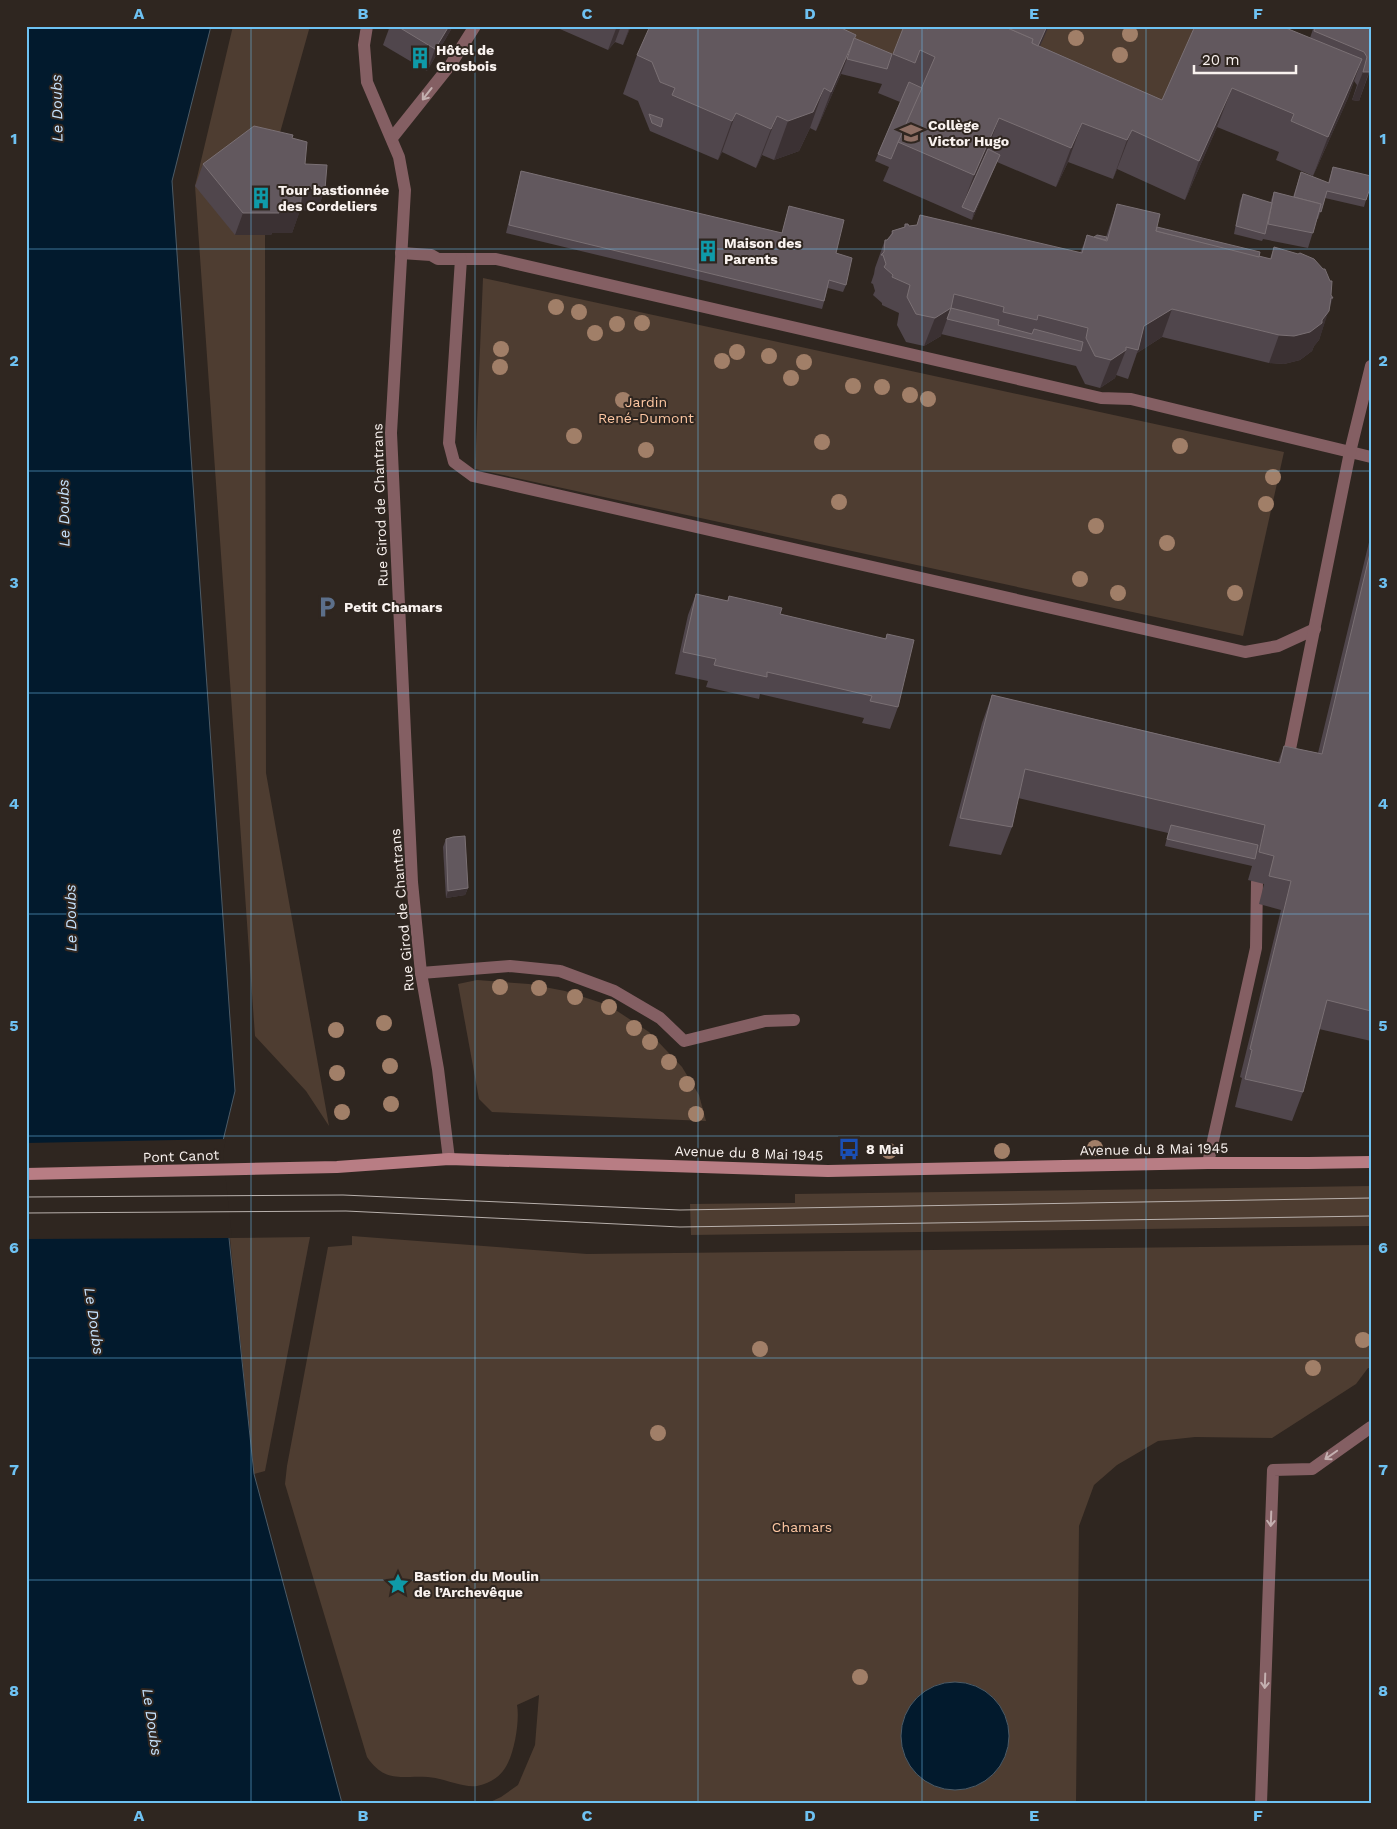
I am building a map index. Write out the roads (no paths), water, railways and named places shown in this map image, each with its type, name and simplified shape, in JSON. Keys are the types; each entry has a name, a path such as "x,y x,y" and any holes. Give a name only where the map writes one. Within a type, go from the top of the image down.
{"main road":[{"name":"Avenue du 8 Mai 1945","path":"338,1167 449,1159 828,1171 1208,1163 1308,1164 1371,1162"},
{"name":"Pont Canot","path":"26,1174 338,1167"}],"street":[{"name":"Rue Girod de Chantrans","path":"367,26 364,44 367,82 399,157 405,190 390,433 412,882 421,973 438,1069 449,1159"},
{"path":"392,138 451,64 475,26"},
{"path":"401,252 431,255 438,259 496,259 1101,398 1131,399 1371,457"},
{"path":"461,259 449,443 454,462 472,476 1245,652 1278,646 1315,629"},
{"path":"1284,777 1350,452 1371,366"},
{"path":"1208,1163 1256,948 1257,882"},
{"path":"421,973 510,966 560,971 614,991 660,1018 684,1041 765,1021 794,1020"},
{"path":"1261,1803 1273,1470 1312,1469 1371,1427"}],"water":[{"name":"Le Doubs","path":"26,26 211,26 172,181 235,1091 220,1153 254,1474 342,1803 26,1803"},
{"path":"955,1682 976,1686 993,1698 1005,1715 1009,1736 1005,1757 993,1774 976,1786 955,1790 934,1786 917,1774 905,1757 901,1736 905,1715 917,1698 934,1686"}],"tram line":[{"path":"26,1197 343,1195 680,1210 1371,1198"},
{"path":"26,1213 346,1211 680,1227 1371,1216"}],"place":[{"name":"Hôtel de Grosbois","path":"420,58"},
{"name":"Collège Victor Hugo","path":"911,133"},
{"name":"Tour bastionnée des Cordeliers","path":"261,198"},
{"name":"Maison des Parents","path":"708,251"},
{"name":"Petit Chamars","path":"327,607"},
{"name":"8 Mai","path":"849,1149"},
{"name":"Bastion du Moulin de l’Archevêque","path":"398,1584"}],"park label":[{"name":"Jardin René-Dumont","path":"646,410"},
{"name":"Chamars","path":"802,1527"}]}
